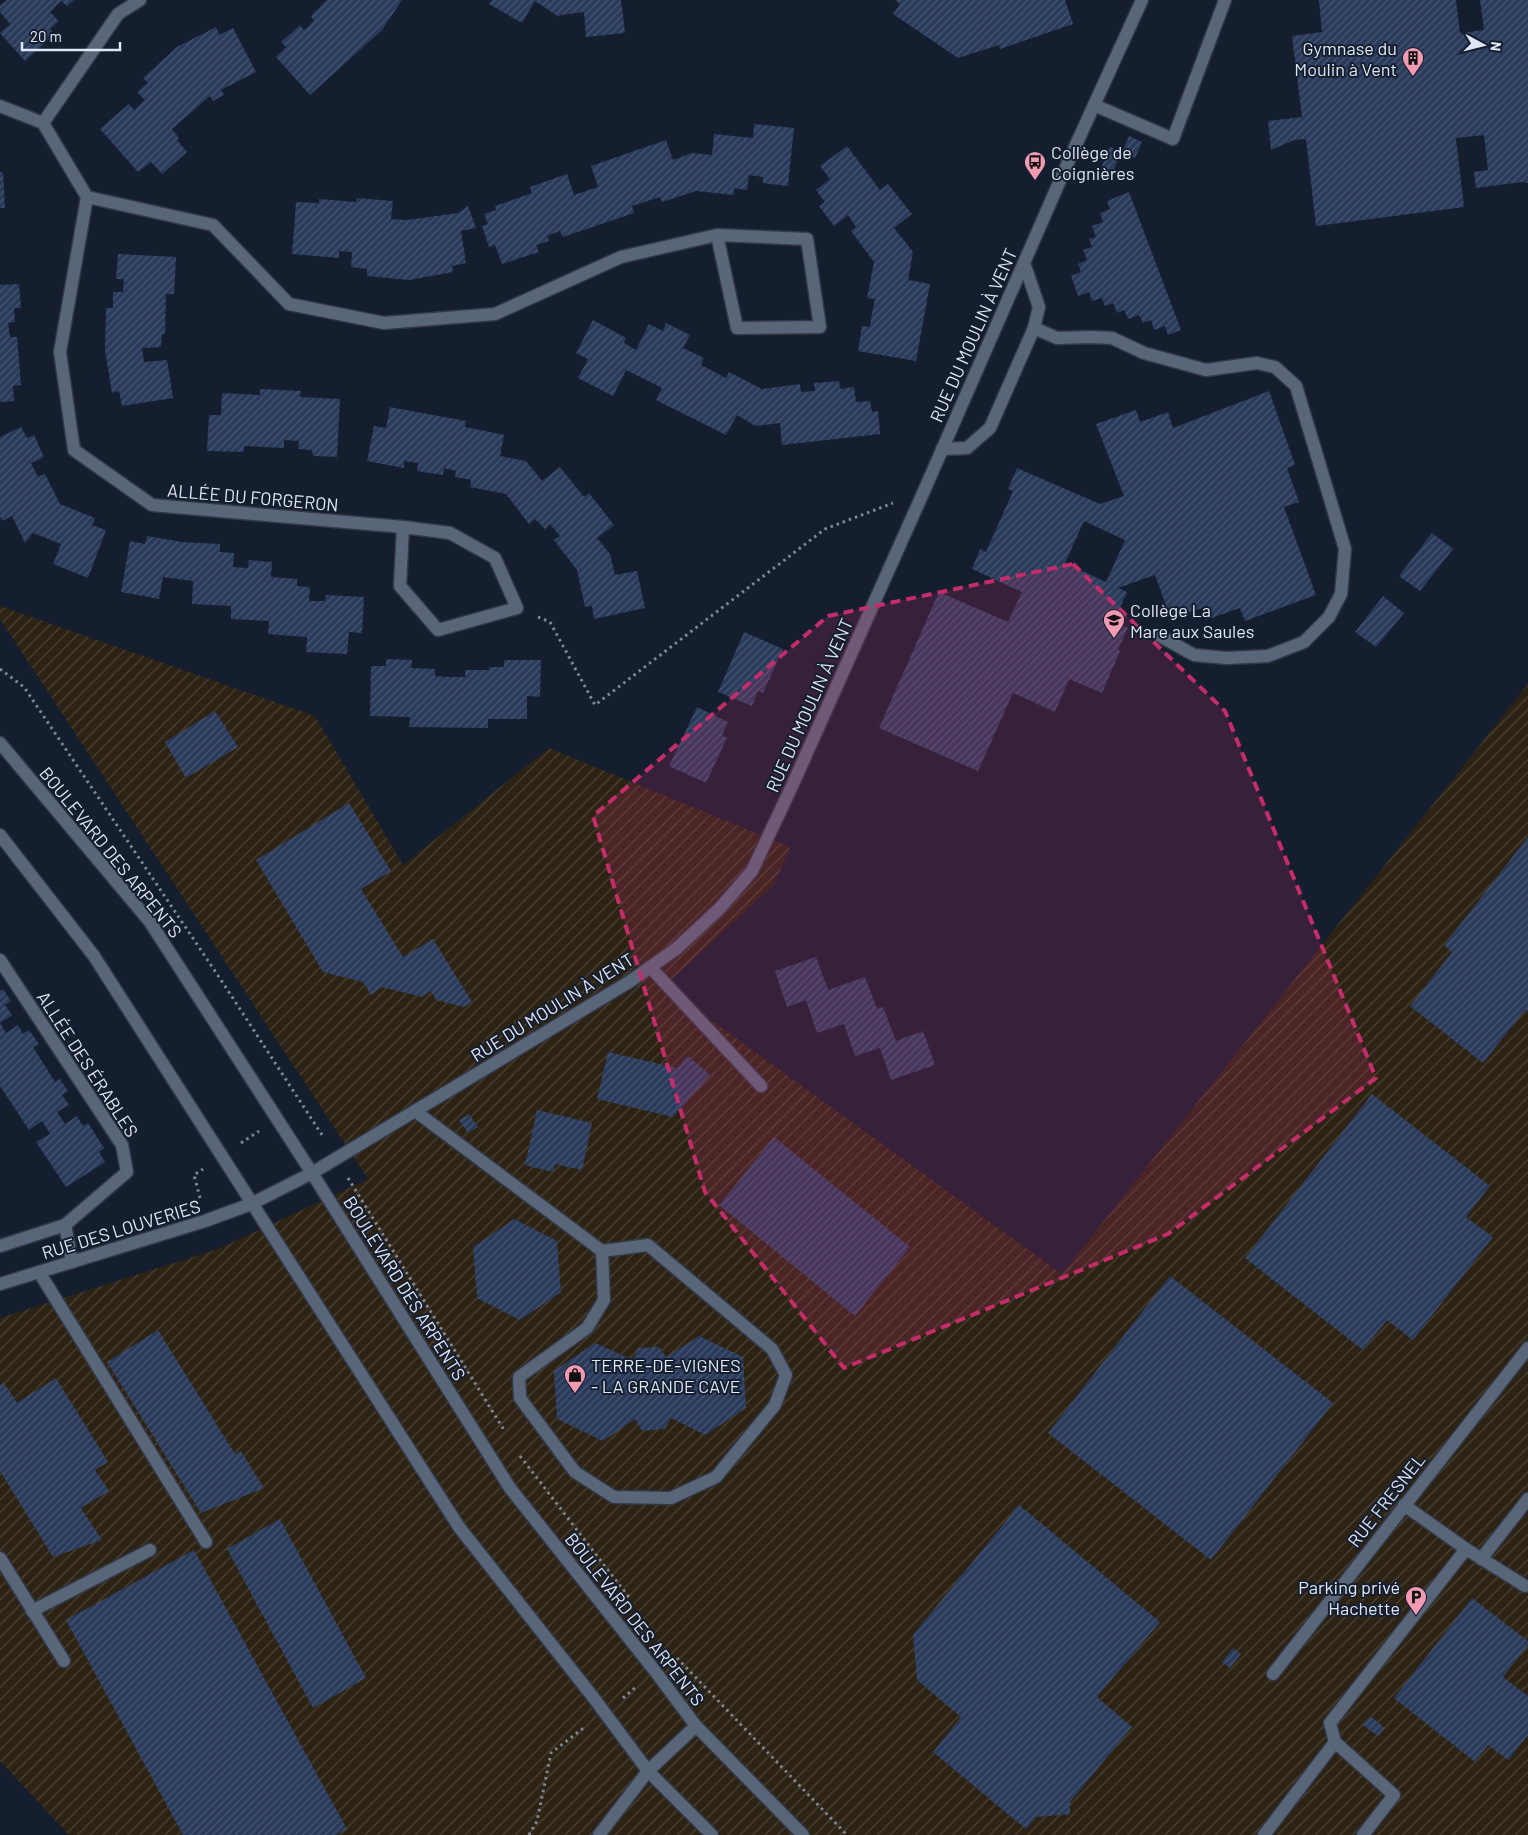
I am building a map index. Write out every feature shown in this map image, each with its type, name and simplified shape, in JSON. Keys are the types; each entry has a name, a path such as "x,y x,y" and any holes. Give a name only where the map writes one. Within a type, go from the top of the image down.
{"street":[{"path":"43,123 118,14 140,0"},
{"name":"RUE DU MOULIN À VENT","path":"252,1204 312,1173 621,987 676,949 720,908 752,872 1142,0"},
{"path":"1094,105 1173,139 1225,0"},
{"path":"0,106 43,123 87,197 213,226 289,304 384,323 495,314 620,257 717,235 807,239 820,327 737,328 717,235"},
{"name":"ALLÉE DU FORGERON","path":"87,197 60,352 74,450 152,506 403,527 450,533 495,558 518,608"},
{"path":"942,449 967,448 990,428 1034,328 1039,307 1024,263"},
{"path":"1034,328 1057,338 1112,338 1144,353 1206,370 1257,363 1275,367 1296,386 1345,549 1341,594 1329,617 1304,642 1268,656 1227,658 1194,655 1160,636"},
{"path":"403,527 400,586 438,630 518,608"},
{"name":"BOULEVARD DES ARPENTS","path":"0,743 150,922 312,1173 510,1488 656,1671 696,1726 803,1835"},
{"path":"0,835 94,956 459,1527 605,1712 648,1771 712,1835"},
{"name":"ALLÉE DES ÉRABLES","path":"0,960 122,1145 126,1172 65,1225 0,1246"},
{"path":"650,967 761,1086"},
{"path":"415,1111 602,1251 648,1245 772,1349 786,1375 776,1406 716,1476 671,1498 614,1497 575,1472 520,1398 519,1376 587,1328 604,1300 602,1251"},
{"name":"RUE DES LOUVERIES","path":"0,1284 205,1221 252,1204"},
{"path":"65,1225 72,1262"},
{"path":"40,1272 206,1542"},
{"name":"RUE FRESNEL","path":"1273,1674 1528,1348"},
{"path":"1481,1559 1528,1499"},
{"path":"1404,1505 1481,1559 1527,1586"},
{"path":"1363,1835 1394,1795 1335,1742 1330,1724 1466,1549"},
{"path":"32,1611 150,1550"},
{"path":"0,1558 64,1661"},
{"path":"599,1835 648,1771 696,1726"},
{"path":"1264,1835 1335,1742"}],"path":[{"path":"518,608 550,622 595,705 825,528 924,491"},
{"path":"0,669 24,687 224,983 336,1158 505,1432"},
{"path":"516,1449 633,1602"},
{"path":"529,1835 537,1821 551,1753 605,1712 674,1655 847,1835"}],"highlighted area":[{"path":"1073,564 1225,711 1376,1078 1168,1234 844,1368 705,1192 593,816 828,616"}],"shaded area":[{"path":"0,606 315,716 403,865 549,748 790,847 774,885 664,986 1062,1274 1528,684 1528,1835 69,1835 0,1761 0,1318 218,1249 368,1179 0,619"}],"building":[{"path":"7,0 74,0 67,6 61,1 50,12 59,21 50,29 54,35 25,61 0,33 10,24 0,12 0,6"},
{"path":"327,0 402,0 382,30 310,95 276,57 286,47 281,42 300,25 304,30 314,21 311,16"},
{"path":"492,0 621,0 625,33 586,37 584,12 560,15 559,17 535,1 522,23 489,4"},
{"path":"895,0 1065,0 1073,24 1000,49 999,45 958,58 893,14 900,4"},
{"name":"Gymnase du Moulin à Vent","path":"1319,0 1456,0 1460,33 1484,30 1480,0 1528,0 1528,183 1522,182 1476,188 1474,172 1488,170 1484,135 1456,138 1464,207 1316,226 1306,139 1294,140 1271,150 1268,121 1302,117 1292,36 1322,32"},
{"path":"216,27 219,35 233,28 256,72 221,90 224,95 213,101 210,96 172,129 179,138 177,140 187,152 162,174 151,162 138,172 100,129 129,104 134,110 145,100 137,92 148,83 143,78 177,47"},
{"path":"754,124 794,128 788,186 763,183 763,177 749,175 747,190 734,188 734,195 696,191 662,202 660,197 632,206 634,213 563,237 560,231 547,236 549,241 536,245 539,252 502,264 495,245 489,247 482,226 488,224 484,214 496,210 495,206 532,193 530,187 567,174 574,195 598,187 591,166 666,140 673,160 692,153 712,155 714,134 753,138"},
{"path":"1129,136 1142,142 1135,158 1122,152"},
{"path":"847,146 880,190 888,184 912,214 894,228 913,252 908,280 930,284 916,361 858,351 862,326 870,327 875,299 867,298 874,262 851,231 856,227 848,215 834,226 819,206 825,202 816,190 830,179 820,166"},
{"path":"1110,147 1122,152 1112,173 1101,168"},
{"path":"0,172 3,172 5,208 0,208"},
{"path":"1129,192 1181,330 1168,335 1165,326 1154,330 1151,320 1143,323 1139,315 1128,319 1124,310 1117,313 1113,303 1105,306 1102,298 1092,301 1089,292 1078,296 1071,276 1081,272 1078,264 1087,260 1083,250 1092,247 1089,239 1096,237 1092,226 1103,222 1100,213 1110,209 1107,201"},
{"path":"357,198 393,201 391,219 407,220 458,213 468,206 476,228 461,231 466,263 452,266 453,272 409,280 367,276 367,269 351,267 352,252 339,251 339,258 292,254 296,202 319,203 319,199 356,202"},
{"path":"118,254 176,257 174,294 166,294 165,334 162,334 161,347 142,348 144,362 167,360 173,398 122,406 119,391 112,393 105,350 106,308 113,308 113,292 123,292 124,279 116,279"},
{"path":"19,284 21,308 14,308 15,322 8,323 10,337 17,337 21,385 13,386 14,401 0,402 0,285"},
{"path":"593,320 626,338 624,343 636,350 649,324 663,331 666,323 690,335 683,348 704,358 701,365 726,378 729,372 762,389 800,384 801,392 815,391 814,383 839,381 840,389 854,387 856,402 870,401 872,412 878,411 880,434 782,445 780,423 755,426 737,415 726,435 656,400 662,388 626,370 613,396 578,378 588,359 576,353"},
{"path":"260,389 301,391 300,397 340,399 337,457 313,456 312,450 298,449 299,441 284,440 284,448 244,446 244,452 207,451 209,415 221,415 222,393 260,395"},
{"path":"1269,391 1295,465 1287,468 1299,502 1284,507 1316,595 1245,621 1240,608 1206,620 1202,608 1171,619 1155,575 1118,588 1127,592 1114,621 1128,628 1102,693 1069,679 1055,712 1013,693 978,771 879,728 939,592 1008,622 1022,592 972,569 980,549 986,552 1013,491 1008,489 1017,468 1100,504 1124,496 1096,424 1136,410 1140,422 1168,412 1173,428","holes":["1084,521 1125,540 1106,582 1065,563"]},
{"path":"390,407 466,421 465,427 504,435 500,456 526,461 542,481 560,467 584,497 589,493 614,525 597,538 610,554 615,575 637,571 645,608 594,619 592,606 585,607 577,570 554,540 560,536 550,524 545,529 535,519 529,524 506,494 470,487 471,480 455,477 456,471 444,468 443,475 417,471 418,463 404,461 404,468 367,461 374,426 386,428"},
{"path":"21,427 27,438 34,435 44,457 31,463 38,477 45,474 60,504 95,518 92,525 106,530 88,578 53,564 61,544 33,533 25,543 12,516 2,521 0,516 0,437"},
{"path":"1432,533 1453,549 1420,591 1399,576"},
{"path":"147,536 182,542 220,544 220,552 234,553 233,567 248,568 249,560 272,562 271,577 297,579 297,586 310,587 309,601 325,601 326,595 364,597 362,633 349,632 347,654 306,652 307,637 268,634 269,621 231,619 231,606 192,604 193,581 163,577 159,599 121,592 130,541 145,544"},
{"path":"1383,596 1404,613 1376,647 1355,632"},
{"path":"744,632 783,649 763,693 758,691 752,706 718,692"},
{"path":"386,659 412,660 411,668 435,669 435,676 449,677 465,677 465,670 489,670 489,667 504,667 504,660 541,660 540,697 527,696 527,719 488,719 488,728 409,727 410,717 370,716 371,666 386,666"},
{"path":"697,707 728,722 722,735 727,738 706,783 669,766"},
{"path":"215,711 238,747 186,778 165,742"},
{"path":"349,803 391,871 361,889 403,957 433,939 472,1002 464,1007 436,1000 431,991 422,997 382,987 371,995 363,982 323,972 256,860"},
{"path":"1528,837 1528,1012 1525,1010 1483,1063 1410,1006 1452,952 1444,945"},
{"path":"816,957 828,990 865,977 877,1009 883,1007 896,1041 923,1031 935,1065 891,1080 880,1048 855,1056 844,1024 817,1033 806,1000 787,1007 775,971"},
{"path":"3,989 11,1001 5,1005 12,1015 0,1023 0,991"},
{"path":"0,1023 6,1033 18,1025 23,1034 29,1030 39,1044 33,1047 55,1082 60,1079 68,1091 62,1095 69,1105 57,1112 65,1124 77,1116 83,1126 88,1123 104,1148 99,1152 105,1162 66,1187 36,1142 50,1134 42,1121 29,1130 0,1086"},
{"path":"608,1052 677,1068 688,1056 710,1075 673,1117 597,1099"},
{"path":"1372,1094 1490,1186 1466,1217 1493,1237 1413,1340 1387,1320 1363,1350 1245,1258"},
{"path":"537,1110 592,1123 582,1170 555,1164 553,1172 525,1165"},
{"path":"469,1114 478,1127 468,1133 459,1120"},
{"path":"774,1137 910,1247 855,1316 719,1205"},
{"path":"514,1219 557,1241 561,1292 520,1320 477,1298 473,1247"},
{"path":"1170,1276 1333,1403 1211,1560 1048,1433"},
{"path":"158,1330 235,1454 241,1451 264,1488 201,1513 107,1362"},
{"path":"699,1336 743,1357 746,1408 705,1435 671,1418 665,1429 642,1431 635,1419 603,1441 557,1419 554,1371 595,1343 633,1360 638,1348 659,1347 666,1357"},
{"path":"56,1378 108,1462 95,1470 109,1491 81,1508 102,1540 53,1557 0,1471 0,1385 4,1383 17,1403"},
{"path":"1019,1505 1160,1622 1097,1697 1132,1727 1070,1802 1070,1814 1036,1817 1026,1829 933,1752 961,1717 917,1680 913,1635"},
{"path":"280,1519 366,1678 313,1708 227,1549"},
{"path":"194,1550 347,1829 336,1835 183,1835 66,1620"},
{"path":"1472,1598 1528,1641 1528,1645 1503,1677 1528,1696 1528,1735 1508,1760 1488,1745 1475,1762 1394,1698"},
{"path":"1233,1648 1241,1654 1230,1668 1222,1662"},
{"path":"1370,1716 1385,1728 1378,1736 1363,1725"}],"place":[{"name":"Gymnase du Moulin à Vent","path":"1413,77"},
{"name":"Collège de Coignières","path":"1035,181"},
{"name":"Collège La Mare aux Saules","path":"1114,639"},
{"name":"TERRE-DE-VIGNES - LA GRANDE CAVE","path":"575,1394"},
{"name":"Parking privé Hachette","path":"1416,1616"}]}
